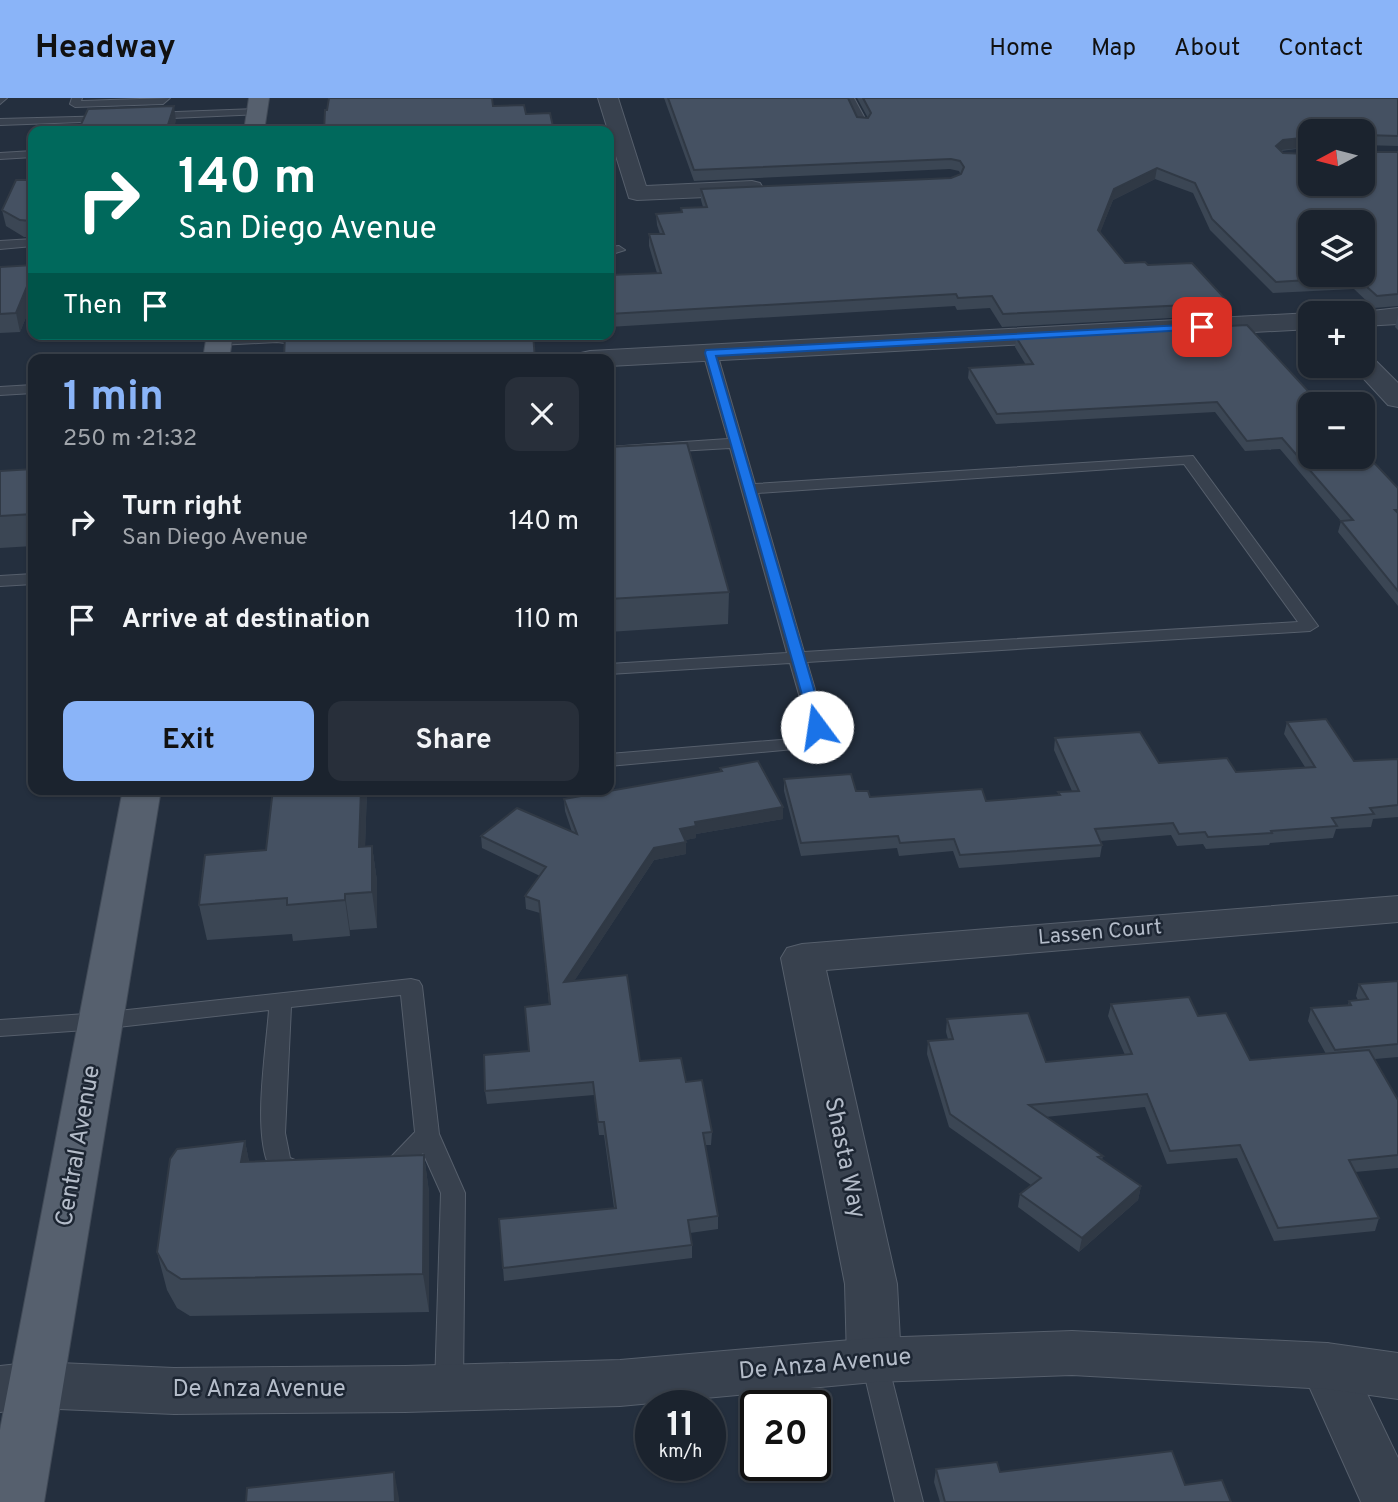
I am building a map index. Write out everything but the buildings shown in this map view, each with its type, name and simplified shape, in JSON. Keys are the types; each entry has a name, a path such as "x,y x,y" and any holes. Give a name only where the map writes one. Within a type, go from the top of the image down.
{"main road":[{"name":"Central Avenue","path":"15,1502 18,1387 100,1021 141,795"}],"street":[{"path":"608,98 636,193 773,187"},
{"path":"1375,318 1398,317"},
{"path":"614,358 1298,322"},
{"path":"1375,375 1398,399"},
{"name":"Lassen Court","path":"788,950 1398,909"},
{"name":"Shasta Way","path":"788,950 871,1284 874,1360"},
{"name":"De Anza Avenue","path":"18,1387 174,1391 620,1383 874,1360 1072,1353 1327,1366 1398,1376"},
{"path":"1327,1366 1390,1502"}],"lane":[{"path":"77,98 75,104 163,101 165,98"},
{"path":"849,98 863,124"},
{"path":"139,117 257,114"},
{"path":"0,122 126,117"},
{"path":"55,126 58,120"},
{"path":"0,156 28,154"},
{"path":"0,245 28,243"},
{"path":"219,345 260,340"},
{"path":"287,340 324,341"},
{"path":"614,760 798,744 817,727 710,353"},
{"path":"0,391 28,389"},
{"path":"614,451 737,443"},
{"path":"614,669 1310,626 1188,459 749,489"},
{"path":"0,581 28,579"},
{"path":"0,1028 100,1021 411,986 427,1134 453,1192 449,1387"},
{"path":"280,1001 273,1133 279,1161 291,1172 326,1173"},
{"path":"362,1169 398,1165 427,1134"},
{"path":"874,1360 909,1502"}],"route":[{"path":"817,727 710,353 1202,327"}]}
